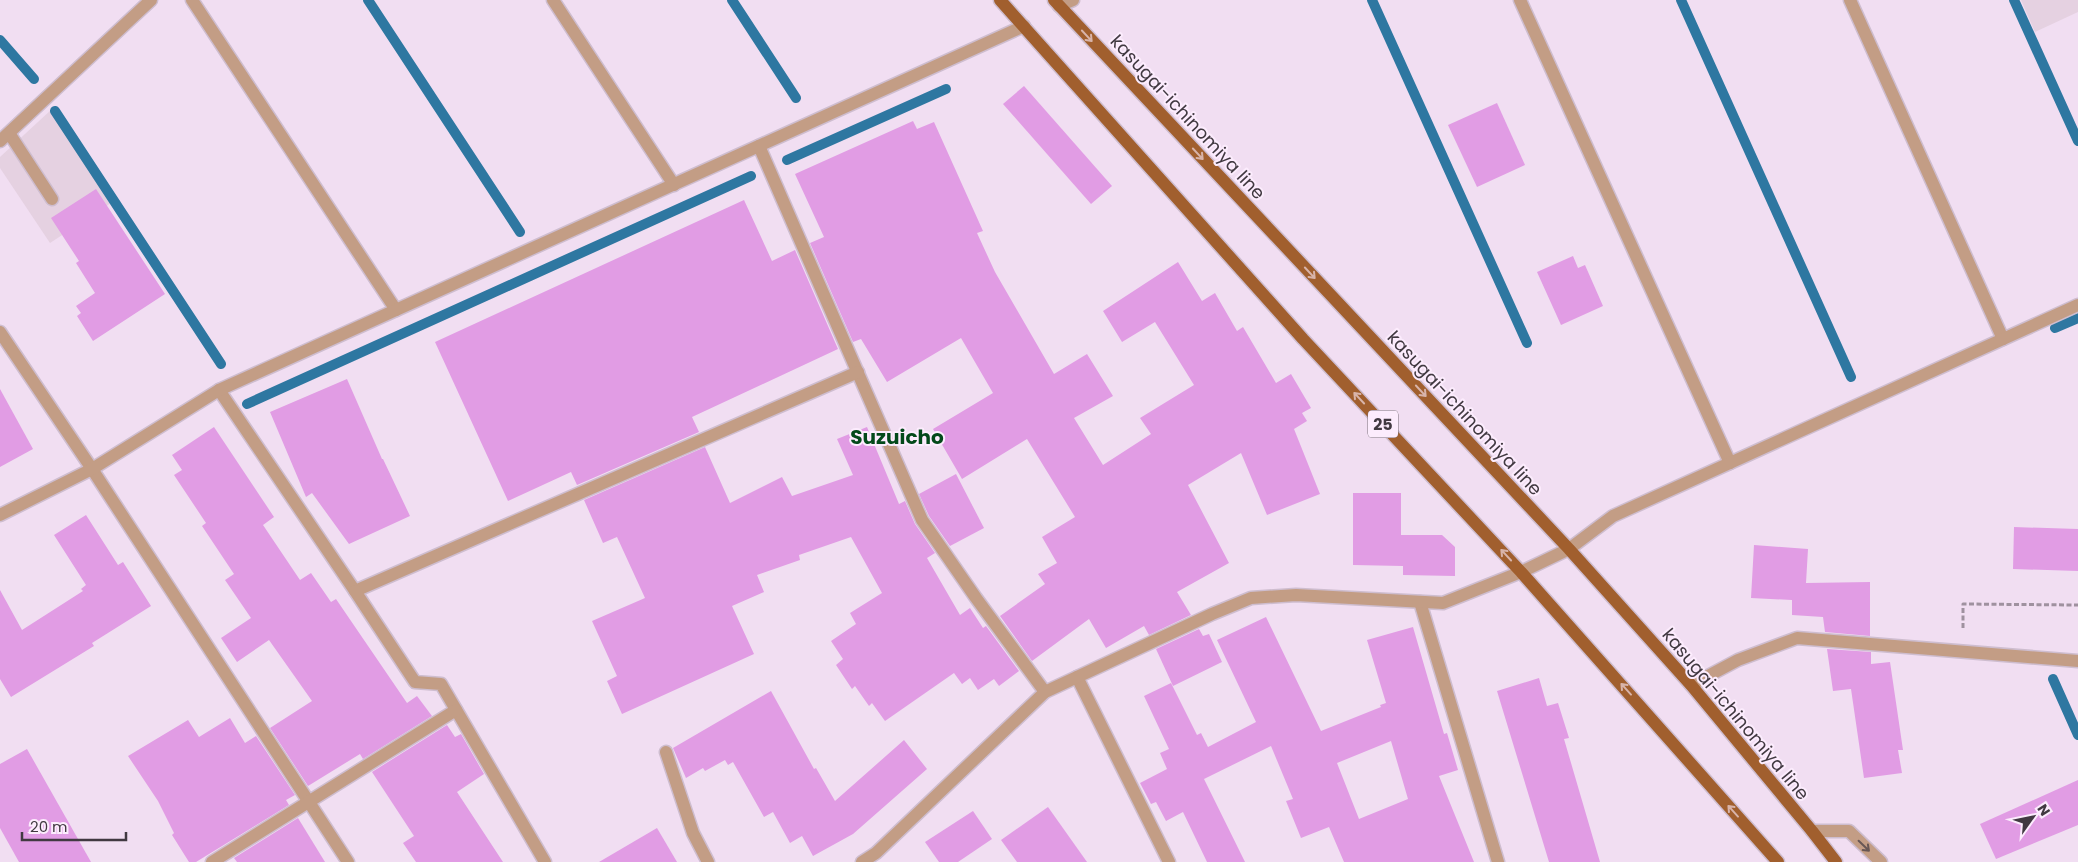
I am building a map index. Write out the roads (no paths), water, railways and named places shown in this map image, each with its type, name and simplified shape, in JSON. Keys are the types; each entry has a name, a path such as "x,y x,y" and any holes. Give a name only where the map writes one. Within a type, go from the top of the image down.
{"main road":[{"name":"25","path":"1000,0 1303,339 1521,572 1778,862"},
{"name":"kasugai-ichinomiya line","path":"1057,3 1569,549 1691,685 1836,862"}],"street":[{"path":"52,199 4,137 151,0"},
{"path":"192,0 396,310"},
{"path":"553,0 674,185"},
{"path":"1057,3 1073,0"},
{"path":"1520,0 1730,463"},
{"path":"1850,0 2003,339"},
{"path":"0,516 92,469 218,390 1024,26"},
{"path":"759,146 922,520 1045,692"},
{"path":"862,862 879,857 1045,692 1212,614 1251,598 1296,595 1443,603 1521,572 1569,549 1613,516 2078,305"},
{"path":"0,332 92,469 348,862"},
{"path":"355,591 858,372"},
{"path":"218,390 415,682 441,684 545,862"},
{"path":"1420,602 1498,862"},
{"path":"1691,685 1738,660 1797,638 2078,661"},
{"path":"1077,677 1169,862"},
{"path":"212,862 456,710"},
{"path":"666,752 693,833 708,862"},
{"path":"1812,831 1848,830 1881,862"},
{"path":"1766,848 1766,862"}],"waterway":[{"path":"368,0 520,232"},
{"path":"732,0 796,98"},
{"path":"1372,0 1527,343"},
{"path":"1681,0 1851,377"},
{"path":"2014,0 2078,141"},
{"path":"0,40 34,79"},
{"path":"787,160 946,89"},
{"path":"55,111 221,364"},
{"path":"247,404 751,176"},
{"path":"2055,328 2078,318"},
{"path":"2053,679 2078,735"}],"district":[{"name":"Suzuicho","path":"897,437"}]}
